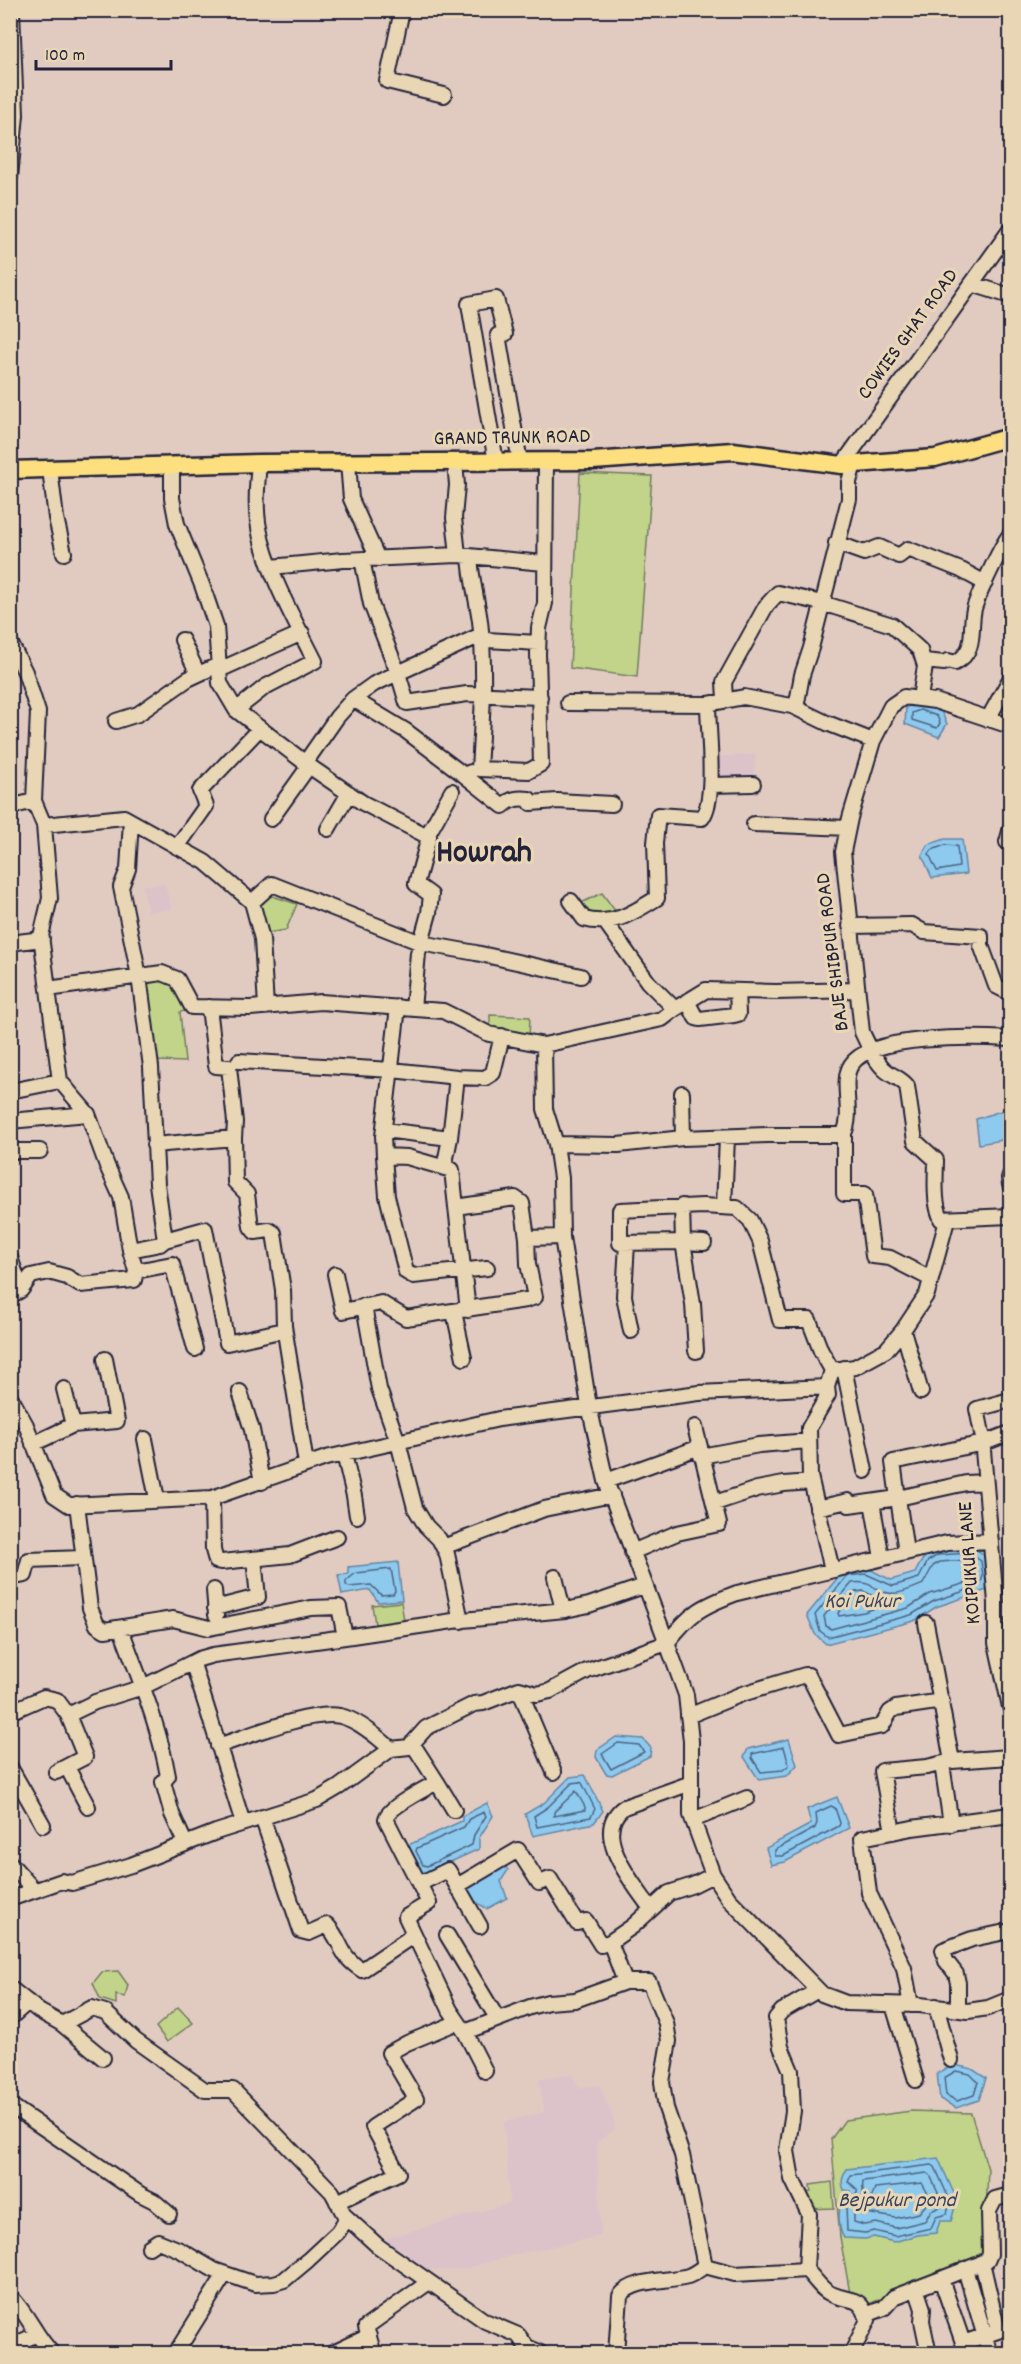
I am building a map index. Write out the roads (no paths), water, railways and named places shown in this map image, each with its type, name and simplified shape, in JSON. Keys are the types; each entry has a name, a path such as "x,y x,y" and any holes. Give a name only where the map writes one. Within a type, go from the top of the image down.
{"main road":[{"name":"GRAND TRUNK ROAD","path":"10,470 259,463 593,461 733,451 848,465 935,458 1011,437"}],"street":[{"path":"10,177 16,115 12,10"},
{"path":"402,10 387,81 444,95"},
{"name":"COWIES GHAT ROAD","path":"848,465 1011,230"},
{"path":"972,284 1011,296"},
{"path":"496,462 469,304 496,299 505,334 498,335 520,462"},
{"path":"464,775 479,769 529,771 541,764 538,643 545,603 546,461"},
{"path":"456,462 457,485 454,518 484,638 485,694 479,769"},
{"path":"236,710 265,687 315,662 271,567 259,529 256,495 259,463"},
{"path":"348,463 351,499 378,560"},
{"path":"796,707 802,675 849,499 848,465"},
{"path":"172,466 172,498 177,524 216,626 219,682 236,710 363,803 427,836"},
{"path":"50,469 56,518 64,553"},
{"path":"924,661 955,663 965,657 972,637 973,612 1010,533"},
{"path":"836,543 864,553 879,547 899,556 908,549 961,570 985,583"},
{"path":"271,567 362,560 464,556 544,563"},
{"path":"362,560 371,604 407,703 453,695 540,697"},
{"path":"725,699 724,682 766,606 778,593 822,603 892,625 920,650 924,661 920,698 1011,726"},
{"path":"116,721 138,714 198,674 302,633"},
{"path":"271,819 337,717 353,699 374,684 484,638 538,643"},
{"path":"182,640 198,674"},
{"path":"10,642 25,672 38,712 34,801 44,825 50,898 42,939 60,1081 88,1114 106,1166 121,1197 136,1271 134,1280 80,1285 67,1277 49,1272 31,1276 16,1293"},
{"path":"988,718 1011,679"},
{"path":"568,703 607,701 708,704 744,697 796,707 827,723 873,741"},
{"name":"BAJE SHIBPUR ROAD","path":"838,1369 855,1366 886,1350 903,1329 927,1294 946,1224 941,1220 935,1193 936,1160 915,1142 907,1086 902,1080 885,1070 870,1049 862,1032 843,852 873,741 891,706 904,697 920,698"},
{"path":"353,699 406,731 503,806 509,800 519,798 529,799 531,803 557,801 612,804"},
{"path":"571,901 584,919 606,923 640,909 657,898 655,843 658,814 702,818 706,813 711,785 708,704"},
{"path":"177,847 206,806 200,791 260,728"},
{"path":"711,785 753,784"},
{"path":"413,1009 421,943 431,895 416,884 429,837 427,836 452,791"},
{"path":"328,829 349,793"},
{"path":"10,807 34,801"},
{"path":"44,825 124,817 205,862 252,902 262,939 266,1006"},
{"path":"131,821 128,869 121,887 138,976 150,1067 153,1145 165,1240"},
{"path":"754,824 848,828"},
{"path":"252,902 272,884 421,943 580,976"},
{"path":"606,923 648,982 696,1018 703,1020 738,1014 737,991"},
{"path":"850,926 912,925 924,932 981,936 981,945 996,986 1011,993"},
{"path":"10,944 42,939"},
{"path":"48,989 162,973 177,980 192,1007 266,1006 321,1002 443,1011 489,1034 544,1045 662,1019 706,990 856,990"},
{"path":"209,1007 216,1066 229,1067 235,1122 235,1182 238,1188 247,1194 251,1227 255,1232 269,1230 274,1233 283,1290 284,1330 306,1464"},
{"path":"398,1007 384,1130 384,1156 387,1196 406,1272 412,1276 487,1268"},
{"path":"238,1061 485,1078 493,1073 502,1036"},
{"path":"931,1279 890,1258 873,1256 865,1194 844,1194 844,1133 849,1124 848,1080 851,1065 870,1049 931,1039 1011,1039"},
{"path":"544,1045 544,1109 556,1144 561,1178 562,1237 589,1406 606,1481 686,1695 691,1741 691,1815 713,1875 729,1899 822,1994 846,2003 936,2006 968,2011 988,2008 1011,1999"},
{"path":"444,1168 458,1077"},
{"path":"10,1091 60,1081"},
{"path":"682,1093 683,1138"},
{"path":"10,1121 88,1114"},
{"path":"384,1130 450,1138"},
{"path":"556,1144 618,1145 683,1138 844,1133"},
{"path":"153,1145 234,1138"},
{"path":"724,1206 727,1138"},
{"path":"10,1147 14,1151 40,1151"},
{"path":"384,1156 407,1157 452,1170 464,1269 461,1311 464,1358"},
{"path":"1011,1175 1009,1178 1011,1185"},
{"path":"335,1274 343,1311 381,1303 406,1318 461,1311 535,1297 528,1264 522,1203 516,1198 456,1207"},
{"path":"682,1206 683,1242 693,1304 696,1351"},
{"path":"704,1243 620,1243 620,1210 724,1206 737,1208 750,1220 760,1241 780,1320 809,1320 821,1351 838,1369 865,1471"},
{"path":"941,1220 1011,1216"},
{"path":"130,1250 160,1244 165,1240 205,1229 227,1343 284,1330"},
{"path":"527,1238 562,1237"},
{"path":"627,1243 624,1296 631,1331"},
{"path":"10,1257 16,1293"},
{"path":"136,1271 172,1264 195,1349"},
{"path":"364,1306 379,1389 398,1442 415,1508 447,1554 461,1622"},
{"path":"903,1329 921,1392"},
{"path":"33,1444 73,1425 117,1421 105,1359"},
{"path":"832,1570 811,1482 809,1428 828,1395 827,1387 838,1369"},
{"path":"10,1396 54,1495 62,1502 77,1504 212,1498 262,1482 306,1464 499,1419 699,1393 827,1387"},
{"path":"64,1389 73,1425"},
{"path":"240,1392 252,1430 262,1482"},
{"name":"KOIPUKUR LANE","path":"1011,1400 976,1410 984,1443 985,1482 996,1603 996,1643 1011,1707"},
{"path":"632,1552 677,1533 719,1524 695,1427"},
{"path":"906,1552 893,1462 984,1443 1011,1433"},
{"path":"145,1439 157,1499"},
{"path":"606,1481 700,1451 809,1441"},
{"path":"344,1454 357,1516"},
{"path":"715,1503 757,1489 811,1482"},
{"path":"817,1508 848,1501 849,1505 898,1498 966,1483 985,1482"},
{"path":"443,1547 544,1509 612,1495"},
{"path":"212,1498 213,1550 216,1560 290,1555 337,1537"},
{"path":"872,1502 882,1558"},
{"path":"77,1504 90,1608 97,1625 105,1630 173,1619 209,1628 311,1608 339,1607 345,1637"},
{"path":"10,1899 62,1881 72,1883 131,1865 185,1843 317,1800 391,1749 409,1747 426,1728 474,1704 483,1703 519,1689 537,1694 550,1691 587,1671 667,1643 684,1621 708,1604 760,1587 906,1552 947,1543 991,1541"},
{"path":"10,1578 25,1575 29,1560 82,1558"},
{"path":"215,1608 258,1597 254,1559"},
{"path":"555,1577 563,1610"},
{"path":"68,1715 95,1702 143,1687 199,1659 213,1655 563,1610 589,1605 644,1586"},
{"path":"214,1590 217,1626"},
{"path":"926,1623 942,1701 951,1824"},
{"path":"121,1629 164,1753 168,1776 163,1782 172,1814 185,1843"},
{"path":"193,1664 243,1823"},
{"path":"688,1716 735,1697 808,1674 838,1735 882,1726 890,1712 896,1708 942,1701"},
{"path":"519,1689 554,1772"},
{"path":"10,1712 45,1697 57,1700 68,1715 85,1753 82,1760 62,1770 88,1807"},
{"path":"218,1746 318,1715 341,1716 377,1736 391,1749"},
{"path":"412,1743 454,1810"},
{"path":"892,1832 882,1771 947,1762 1011,1757"},
{"path":"10,1767 43,1825"},
{"path":"437,1782 396,1807 386,1816 429,1903 406,1917 439,1988 485,2071"},
{"path":"651,1909 615,1854 611,1839 611,1824 617,1812 624,1808 692,1783"},
{"path":"693,1820 747,1798"},
{"path":"911,2005 904,1968 869,1893 862,1838 1011,1815"},
{"path":"262,1817 301,1931 309,1933 327,1924 333,1931 342,1952 352,1964 362,1971 408,1939 413,1932"},
{"path":"457,1886 518,1850 539,1883 550,1879 577,1923 586,1921 601,1945 610,1942 633,1926 669,1893 713,1875"},
{"path":"10,1863 34,1890"},
{"path":"419,1884 448,1870 480,1926"},
{"path":"958,2008 956,1974 946,1961 943,1950 972,1939 1011,1931"},
{"path":"447,1935 497,2018"},
{"path":"610,1942 625,1982"},
{"path":"337,2202 398,2173 373,2127 416,2099 389,2053 407,2043 548,2002 575,2000 625,1982 649,1982 666,2023 669,2041 663,2069 665,2099 682,2155 705,2266"},
{"path":"10,1988 62,2024 103,2058"},
{"path":"818,1990 782,2011 776,2018 781,2047 791,2071 793,2111 788,2151 792,2179 808,2214 807,2270 832,2295 855,2299 864,2308 867,2320 851,2354"},
{"path":"10,2018 28,2002"},
{"path":"893,2005 916,2080"},
{"path":"936,2006 951,2060"},
{"path":"62,2024 92,2008 105,2013 136,2041 205,2090 233,2090 332,2192 347,2218 378,2246 485,2320 518,2335 527,2347 543,2353"},
{"path":"10,2105 111,2175 154,2201 169,2214"},
{"path":"866,2315 884,2308 894,2296 987,2260 990,2254 988,2211 995,2199 1011,2195"},
{"path":"149,2247 158,2241 225,2274 255,2283 274,2283 284,2280 324,2246 338,2232 347,2218"},
{"path":"941,2279 965,2348 986,2335 998,2331 982,2262"},
{"path":"616,2354 620,2296 624,2290 637,2285 690,2275 705,2266 735,2274 807,2270"},
{"path":"965,2269 990,2354"},
{"path":"175,2354 225,2274"},
{"path":"374,2354 366,2327 429,2282"},
{"path":"916,2288 923,2309 922,2321 929,2354"},
{"path":"10,2296 24,2311 41,2342 53,2354"},
{"path":"10,2347 37,2334"},
{"path":"331,2354 369,2336"}],"water":[{"path":"920,704 941,711 947,724 939,737 905,724 906,707"},
{"path":"945,839 962,839 966,874 932,878 922,855 927,845"},
{"path":"1010,1108 1010,1121 1005,1122 1002,1140 979,1144 976,1119"},
{"name":"Koi Pukur","path":"971,1546 987,1557 987,1590 936,1607 914,1621 826,1644 815,1634 807,1615 844,1570 867,1568 891,1580 915,1573 925,1556 937,1549"},
{"path":"398,1562 402,1600 378,1602 370,1590 342,1595 338,1575 348,1574 348,1567"},
{"path":"616,1737 643,1739 651,1748 650,1756 612,1775 606,1774 596,1757 597,1750"},
{"path":"789,1739 797,1765 787,1776 759,1780 744,1757 748,1749"},
{"path":"585,1775 603,1811 594,1823 533,1836 525,1814 544,1803 570,1777"},
{"path":"837,1797 849,1828 785,1862 771,1865 766,1848 811,1824 807,1809"},
{"path":"487,1803 493,1816 479,1838 479,1849 422,1875 406,1846 462,1821 462,1816"},
{"path":"500,1860 508,1870 501,1881 507,1898 487,1909 470,1898 466,1884"},
{"path":"955,2065 972,2069 986,2078 979,2100 956,2108 940,2099 937,2073"},
{"name":"Bejpukur pond","path":"938,2158 957,2200 951,2221 940,2221 936,2233 918,2235 894,2242 874,2237 844,2238 839,2216 844,2194 851,2194 851,2191 844,2190 842,2184 847,2169"}],"district":[{"name":"Howrah","path":"484,854"}]}
